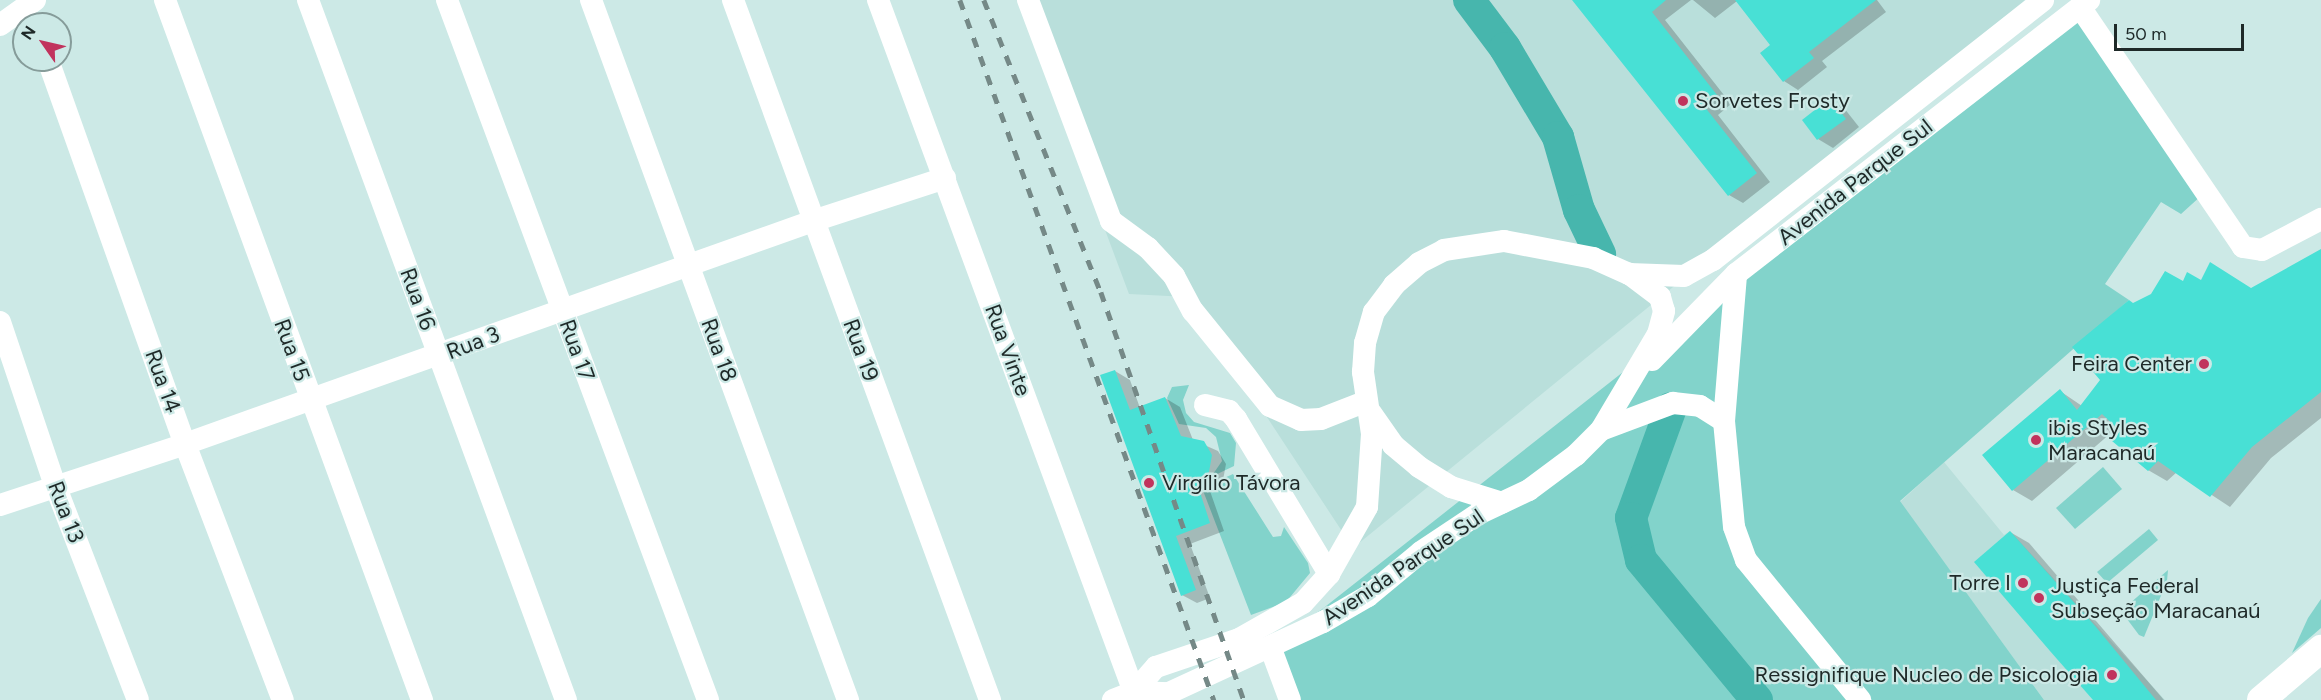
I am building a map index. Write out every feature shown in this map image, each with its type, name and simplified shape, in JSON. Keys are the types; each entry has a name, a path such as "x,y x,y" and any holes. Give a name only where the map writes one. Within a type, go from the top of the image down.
{"main road":[{"path":"2261,700 2321,649"}],"street":[{"name":"Rua 15","path":"165,0 422,700"},
{"name":"Rua 16","path":"308,0 566,700"},
{"name":"Rua 17","path":"447,0 708,700"},
{"name":"Rua 18","path":"591,0 848,700"},
{"name":"Rua 19","path":"733,0 990,700"},
{"name":"Rua Vinte","path":"878,0 945,178 1128,697"},
{"path":"1028,0 1111,221 1148,248 1174,276 1193,311 1270,406 1281,414 1311,419 1367,404 1393,445 1419,467 1451,487 1502,503"},
{"name":"Avenida Parque Sul","path":"1629,274 1684,276 1713,260 2043,0"},
{"path":"2085,4 2242,247 2262,250 2321,219"},
{"name":"Avenida Parque Sul","path":"1634,378 1736,274 2085,4"},
{"path":"0,25 33,10"},
{"name":"Rua 14","path":"52,72 185,444 283,700"},
{"name":"Rua 3","path":"0,505 185,444 439,356 813,221 945,178"},
{"name":"Avenida Parque Sul","path":"1504,241 1593,258 1629,274 1660,297 1664,311 1658,334 1634,378 1601,430 1576,455 1529,490 1502,503 1421,552 1368,596 1271,649 1168,693 1128,697 1156,667 1239,639 1303,603 1329,574 1367,507 1372,459 1365,343 1374,312 1394,285 1419,263 1444,250 1504,241"},
{"path":"1736,274 1724,421 1734,527 1746,560 1860,700"},
{"name":"Rua 13","path":"0,322 55,485 138,700"},
{"path":"1601,430 1673,403 1700,406 1724,421"},
{"path":"1205,405 1228,411 1236,419 1329,574"},
{"path":"1271,649 1290,700"}],"shaded area":[{"path":"1019,0 2025,0 1353,548 1188,297 1129,294"},
{"path":"2075,16 2202,195 2181,214 2161,202 2105,284 2129,300 1900,501 2044,700 1292,700 1271,642 1321,610"},
{"path":"1189,385 1183,400 1186,413 1194,422 1230,433 1236,443 1234,466 1211,477 1222,461 1216,437 1206,428 1179,424 1167,398 1172,387"},
{"path":"1944,462 2004,535 2010,531 2165,700 2044,700 1900,502"},
{"path":"2103,467 2122,489 2075,529 2056,508"},
{"path":"1233,474 1273,537 1281,536 1284,527 1308,563 1310,573 1286,602 1251,615 1202,488"},
{"path":"2149,529 2158,540 2107,583 2097,572"},
{"path":"2168,570 2167,581 2144,637 2139,635 2121,611"},
{"path":"2321,599 2321,628 2292,653 2308,618"}],"building":[{"name":"Sorvetes Frosty","path":"1572,0 1666,0 1652,12 1717,95 1704,106 1757,173 1728,196"},
{"name":"Sorvetes Frosty","path":"1735,0 1876,0 1809,52 1814,58 1783,82 1760,53 1770,45"},
{"path":"1830,98 1846,119 1817,140 1802,120"},
{"name":"Feira Center","path":"2321,249 2321,392 2252,447 2210,497 2158,461 2148,471 2112,441 2120,431 2102,414 2012,491 1982,455 2060,389 2077,410 2100,380 2072,347 2129,300 2133,303 2151,294 2165,271 2183,281 2187,272 2201,280 2210,262 2251,288"},
{"path":"1115,370 1130,410 1165,397 1181,436 1204,441 1212,455 1209,472 1197,483 1210,523 1176,536 1196,590 1181,596 1100,375"},
{"path":"2010,531 2096,627 2156,700 2093,700 2050,651 1974,562"}],"waterway":[{"path":"1469,0 1505,48 1558,137 1579,210 1600,254"},
{"path":"1671,408 1631,518 1641,560 1757,700"}],"railway":[{"path":"960,0 1214,700"},
{"path":"984,0 1101,292 1244,700"}],"place":[{"name":"Sorvetes Frosty","path":"1683,101"},
{"name":"Feira Center","path":"2204,364"},
{"name":"ibis Styles Maracanaú","path":"2036,440"},
{"name":"Virgílio Távora","path":"1149,483"},
{"name":"Torre I","path":"2023,583"},
{"name":"Justiça Federal Subseção Maracanaú","path":"2039,598"},
{"name":"Ressignifique Nucleo de Psicologia","path":"2112,675"}]}
